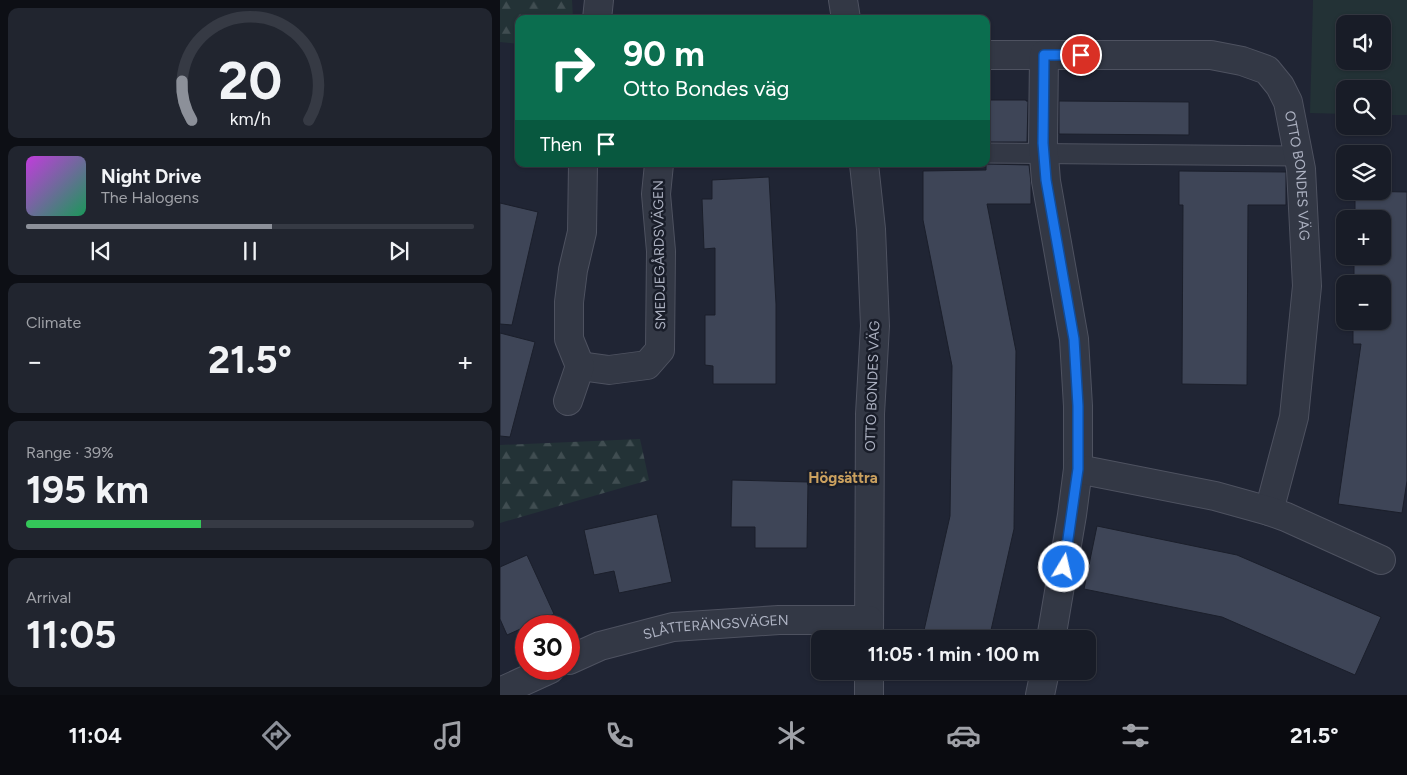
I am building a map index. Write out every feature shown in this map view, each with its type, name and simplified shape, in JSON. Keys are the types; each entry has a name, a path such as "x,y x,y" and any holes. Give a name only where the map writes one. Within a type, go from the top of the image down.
{"street":[{"path":"597,15 599,0"},
{"path":"843,0 845,15"},
{"name":"OTTO BONDES VÄG","path":"990,55 1211,55 1242,61 1267,70 1280,86 1288,102 1301,169 1307,286 1294,417 1268,511"},
{"path":"1044,55 1044,154 1046,180 1074,339 1078,406 1078,469 1053,630"},
{"path":"568,401 580,366 570,339 569,302 572,270 582,232 582,167"},
{"name":"SMEDJEGÅRDSVÄGEN","path":"580,366 609,370 647,365 660,350 661,252 656,194 659,167"},
{"name":"OTTO BONDES VÄG","path":"864,167 871,229 874,326 870,414 869,629"},
{"path":"1078,469 1215,496 1268,511 1286,517 1381,560"},
{"name":"SLÅTTERÄNGSVÄGEN","path":"580,655 600,646 673,627 779,620 869,629"},
{"path":"500,692 526,680"},
{"path":"869,695 870,680"},
{"path":"1040,695 1042,680"}],"lane":[{"path":"990,153 1298,156"}],"green space":[{"path":"500,0 572,0 573,15 515,15 515,44 500,42"},
{"path":"1313,0 1407,0 1407,115 1391,115 1391,80 1336,80 1336,114 1310,113"},
{"path":"640,439 649,480 500,523 500,445"}],"building":[{"path":"990,100 1028,101 1027,142 990,142"},
{"path":"1059,101 1189,102 1189,135 1059,134"},
{"path":"990,164 1029,165 1031,204 987,204 1016,351 1014,529 991,630 924,630 950,516 952,366 923,220 923,171 986,170 986,167 990,167"},
{"path":"1179,171 1286,172 1286,205 1248,205 1247,385 1182,384 1183,205 1179,205"},
{"path":"769,177 776,304 776,384 713,384 713,366 705,365 705,315 715,315 715,248 704,249 702,199 712,199 712,180"},
{"path":"1391,192 1407,192 1407,481 1402,513 1338,504 1361,344 1353,344 1353,330 1391,330 1391,275 1354,275 1354,265 1391,265 1391,210 1355,210 1355,200 1391,200"},
{"path":"500,203 538,212 512,325 500,324"},
{"path":"500,333 535,342 510,437 500,436"},
{"path":"732,480 808,482 807,548 755,548 755,527 731,527"},
{"path":"657,514 672,582 619,593 614,571 594,575 584,530"},
{"path":"1097,526 1237,555 1381,617 1355,675 1222,617 1084,589"},
{"path":"527,555 554,614 515,615 515,631 507,635 500,619 500,567"}],"district":[{"name":"Högsättra","path":"843,478"}],"route":[{"path":"1064,567 1078,469 1078,406 1074,339 1046,180 1043,143 1044,55 1081,55"}]}
